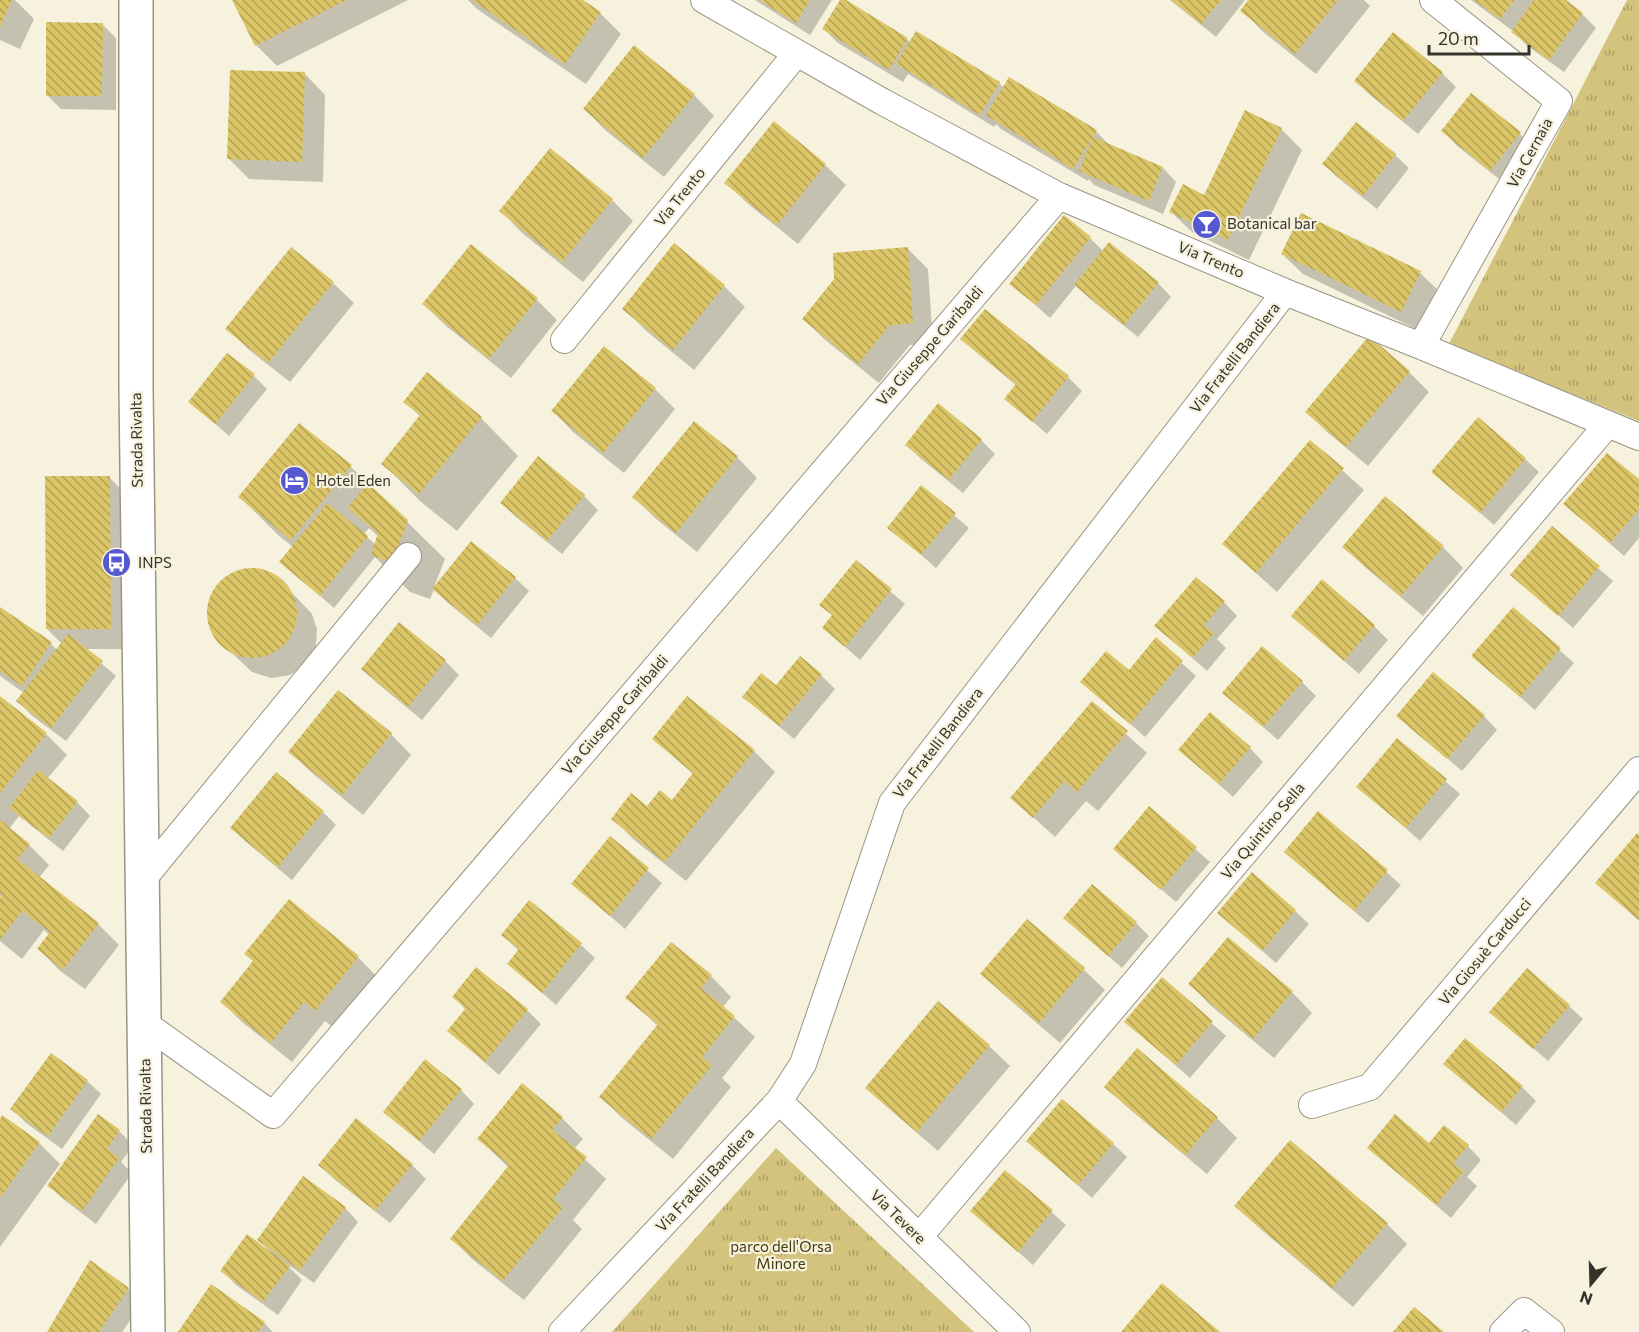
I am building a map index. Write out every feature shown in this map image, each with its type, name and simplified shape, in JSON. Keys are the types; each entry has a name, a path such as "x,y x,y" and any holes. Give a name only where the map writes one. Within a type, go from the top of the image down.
{"street":[{"name":"Strada Rivalta","path":"136,0 136,377 148,1332"},
{"name":"Via Trento","path":"704,0 796,54 1059,196 1285,292 1422,346 1639,437"},
{"name":"Via Cernaia","path":"1422,346 1559,100 1433,0"},
{"name":"Via Trento","path":"564,340 796,54"},
{"name":"Via Giuseppe Garibaldi","path":"144,1023 273,1115 1059,196"},
{"name":"Via Fratelli Bandiera","path":"562,1332 779,1101 803,1064 891,803 1285,292"},
{"name":"Via Quintino Sella","path":"919,1237 1607,425"},
{"path":"143,879 408,556"},
{"name":"Via Giosuè Carducci","path":"1312,1105 1370,1087 1639,770"},
{"name":"Via Tevere","path":"779,1101 1017,1332"},
{"path":"1503,1332 1524,1311 1551,1332"}],"green space":[{"path":"1627,0 1639,0 1639,421 1449,344"},
{"name":"parco dell'Orsa Minore","path":"776,1148 974,1332 612,1332"}],"building":[{"path":"0,0 12,0 0,27"},
{"path":"232,0 347,0 255,46"},
{"path":"472,0 583,0 601,12 565,64"},
{"path":"759,0 810,0 796,23"},
{"path":"840,0 846,0 908,38 889,70 822,29"},
{"path":"1171,0 1221,0 1201,24"},
{"path":"1248,0 1338,0 1295,54 1240,11"},
{"path":"1474,0 1514,0 1500,19"},
{"path":"1534,0 1566,0 1583,13 1549,60 1511,32"},
{"path":"46,22 103,23 102,96 46,96"},
{"path":"916,31 1000,82 980,115 896,64"},
{"path":"1393,32 1443,72 1403,121 1354,81"},
{"path":"634,45 695,94 643,158 583,109"},
{"path":"230,70 305,72 302,162 227,159"},
{"path":"1009,77 1097,130 1073,169 986,115"},
{"path":"1471,93 1521,132 1490,171 1441,131"},
{"path":"1245,110 1282,128 1228,240 1169,212 1183,184 1204,195"},
{"path":"774,121 826,164 777,225 724,183"},
{"path":"1356,122 1396,154 1363,196 1322,164"},
{"path":"1093,137 1163,167 1149,201 1079,171"},
{"path":"550,148 613,199 562,262 499,211"},
{"path":"1301,213 1421,271 1401,312 1281,254"},
{"path":"1064,215 1091,237 1036,305 1009,284"},
{"path":"1109,242 1159,282 1124,325 1074,285"},
{"path":"674,243 725,285 673,350 622,309"},
{"path":"471,244 538,298 489,359 422,304"},
{"path":"291,247 334,282 268,363 225,329"},
{"path":"908,247 913,323 890,325 858,364 802,319 834,279 833,253"},
{"path":"985,309 1069,376 1032,422 1004,399 1016,384 960,339"},
{"path":"1369,336 1410,371 1346,447 1305,412"},
{"path":"604,346 656,388 603,453 551,411"},
{"path":"227,353 255,374 215,424 188,402"},
{"path":"427,372 482,417 419,494 381,464 420,415 403,402"},
{"path":"938,403 982,439 949,480 905,445"},
{"path":"1478,417 1526,458 1480,513 1431,472"},
{"path":"694,421 738,456 676,533 632,497"},
{"name":"Hotel Eden","path":"299,423 352,465 291,540 238,497"},
{"path":"1310,440 1344,468 1256,573 1222,544"},
{"path":"1607,453 1639,479 1639,509 1610,543 1563,504"},
{"path":"538,456 585,495 547,541 500,503"},
{"path":"45,476 110,476 111,629 46,629"},
{"path":"368,483 408,520 392,563 371,555 378,533 348,508"},
{"path":"921,485 956,513 921,555 887,528"},
{"path":"1385,496 1444,546 1401,596 1342,547"},
{"path":"327,503 368,536 320,596 279,562"},
{"path":"1552,526 1600,566 1558,616 1510,575"},
{"path":"471,541 516,577 477,625 432,589"},
{"path":"856,560 892,589 845,647 822,628 832,615 819,605"},
{"path":"252,568 269,572 284,581 293,596 297,613 293,630 284,645 269,654 252,658 235,654 220,645 211,630 207,613 211,596 220,581 235,572"},
{"path":"1196,577 1225,601 1204,625 1214,633 1193,658 1154,626"},
{"path":"1322,579 1375,625 1344,661 1291,616"},
{"path":"0,607 52,642 22,686 0,671"},
{"path":"1513,607 1561,648 1520,697 1471,656"},
{"path":"399,622 446,660 408,707 361,669"},
{"path":"68,634 103,661 51,728 16,701"},
{"path":"1156,637 1183,661 1130,724 1080,682 1106,651 1129,670"},
{"path":"1262,646 1303,681 1263,727 1222,693"},
{"path":"800,656 822,674 779,726 742,697 761,673 776,685"},
{"path":"1433,672 1485,715 1447,759 1396,716"},
{"path":"338,690 392,733 342,795 288,752"},
{"path":"0,696 47,733 0,793"},
{"path":"687,696 755,750 665,862 611,819 631,793 647,806 660,790 672,800 693,773 652,739"},
{"path":"1092,701 1128,731 1077,792 1064,781 1033,818 1010,798"},
{"path":"1210,712 1251,747 1219,784 1178,750"},
{"path":"1397,738 1447,779 1406,828 1356,787"},
{"path":"38,770 78,801 49,838 9,808"},
{"path":"276,772 324,811 278,867 230,828"},
{"path":"1149,806 1197,847 1161,890 1113,849"},
{"path":"1318,811 1388,870 1354,911 1284,852"},
{"path":"0,820 30,844 17,859 99,923 63,970 37,949 50,932 22,911 0,940 0,898 2,895 0,893"},
{"path":"1637,833 1639,835 1639,920 1595,883"},
{"path":"610,836 649,868 610,916 571,884"},
{"path":"1252,872 1296,910 1262,951 1217,913"},
{"path":"1092,884 1137,922 1108,956 1063,918"},
{"path":"289,899 359,956 315,1011 304,1002 271,1043 220,1002 253,961 244,954"},
{"path":"529,900 582,943 542,993 507,964 519,949 501,935"},
{"path":"1027,919 1085,968 1039,1023 980,974"},
{"path":"1228,937 1293,991 1253,1039 1188,984"},
{"path":"671,942 712,975 701,988 735,1016 702,1057 712,1065 651,1139 599,1097 658,1024 625,998"},
{"path":"476,967 528,1009 485,1062 447,1031 466,1008 452,997"},
{"path":"1527,968 1570,1005 1533,1049 1489,1012"},
{"path":"1162,977 1213,1021 1176,1065 1124,1022"},
{"path":"938,1001 990,1045 917,1132 865,1088"},
{"path":"1465,1038 1523,1086 1501,1112 1443,1064"},
{"path":"1137,1048 1218,1117 1185,1155 1104,1087"},
{"path":"51,1053 88,1080 48,1136 10,1109"},
{"path":"425,1059 462,1089 419,1141 383,1112"},
{"path":"522,1083 563,1117 552,1130 587,1157 553,1199 563,1207 503,1281 450,1239 509,1165 477,1139"},
{"path":"1062,1099 1114,1143 1078,1185 1026,1141"},
{"path":"98,1114 120,1130 107,1149 119,1158 82,1211 47,1186"},
{"path":"1395,1114 1429,1143 1444,1125 1469,1145 1453,1163 1464,1171 1436,1205 1367,1148"},
{"path":"2,1115 40,1142 0,1198 0,1119"},
{"path":"356,1118 413,1164 375,1211 318,1165"},
{"path":"1290,1140 1388,1223 1332,1288 1234,1206"},
{"path":"1005,1170 1053,1210 1018,1252 970,1211"},
{"path":"303,1176 346,1207 300,1270 257,1240"},
{"path":"247,1234 290,1266 263,1302 220,1271"},
{"path":"90,1260 129,1288 99,1332 47,1332"},
{"path":"1162,1283 1220,1332 1121,1332"},
{"path":"211,1284 265,1322 258,1332 178,1332"},
{"path":"1414,1307 1444,1332 1393,1332"}],"place":[{"name":"Botanical bar","path":"1206,224"},
{"name":"Hotel Eden","path":"295,481"},
{"name":"INPS","path":"117,563"}]}
